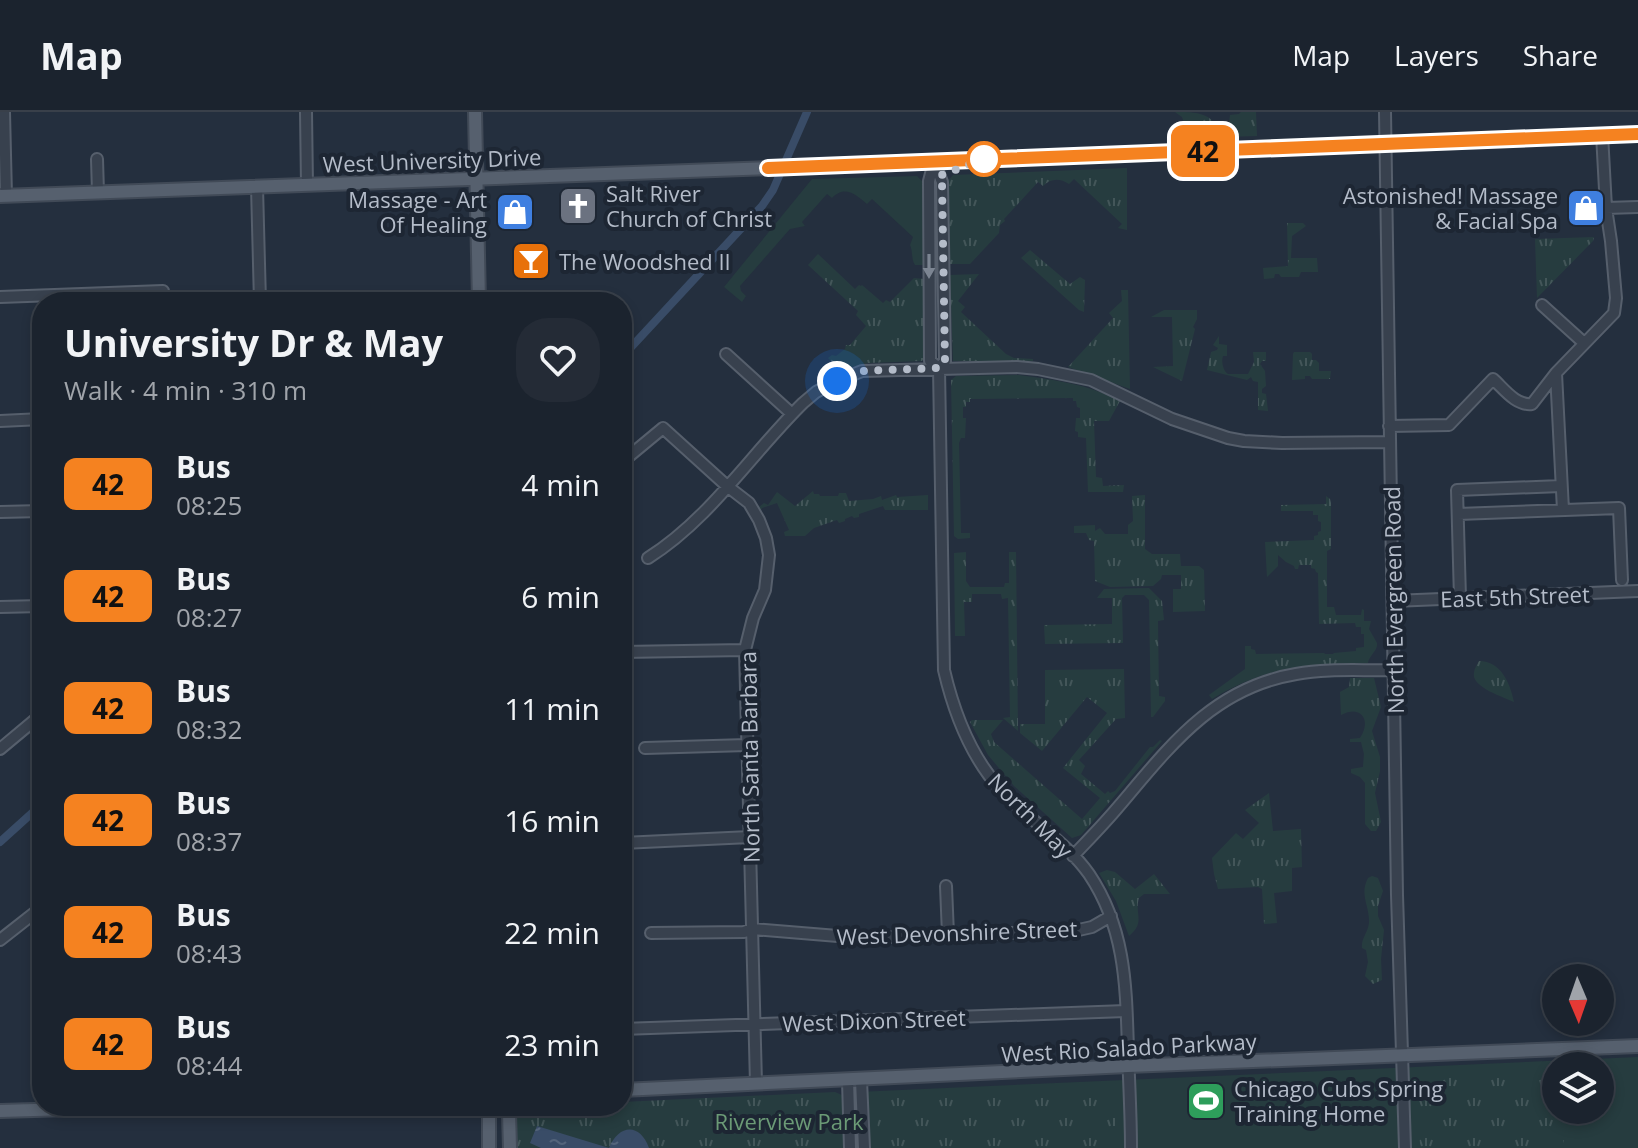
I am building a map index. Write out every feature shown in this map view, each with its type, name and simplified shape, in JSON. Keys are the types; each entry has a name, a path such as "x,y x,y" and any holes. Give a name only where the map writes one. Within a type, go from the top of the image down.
{"main road":[{"path":"475,112 479,292"},
{"name":"West University Drive","path":"3,196 1638,134"},
{"name":"West Rio Salado Parkway","path":"632,1090 1638,1046"},
{"path":"0,1111 32,1110"},
{"path":"489,1116 489,1148"},
{"path":"509,1116 510,1148"}],"street":[{"path":"3,196 4,112"},
{"path":"306,112 307,185"},
{"name":"North Evergreen Road","path":"1385,112 1405,1148"},
{"path":"1389,426 1449,425 1493,379 1516,400 1525,405 1532,404 1556,373 1614,313 1616,298 1602,134"},
{"path":"97,159 98,193"},
{"name":"North May","path":"934,161 942,182 945,361 939,368 944,670 957,718 984,768 1001,790 1073,856 1088,874 1111,916 1124,968 1131,1148"},
{"path":"257,187 260,292"},
{"path":"1606,208 1638,207"},
{"path":"0,297 32,298"},
{"path":"1542,305 1584,343"},
{"path":"726,354 792,414"},
{"path":"648,558 684,531 816,392 862,371 1038,369 1082,378 1113,389 1188,425 1228,438 1282,443 1389,442"},
{"path":"1556,373 1563,510"},
{"path":"0,421 32,419"},
{"name":"North Santa Barbara","path":"632,454 663,428 749,503 766,538 769,555 765,590 753,618 745,650 756,1084"},
{"path":"1460,598 1457,490 1561,486"},
{"path":"1458,514 1619,508 1622,580"},
{"path":"0,512 32,511"},
{"name":"East 5th Street","path":"1393,601 1638,591"},
{"path":"0,607 32,606"},
{"path":"632,652 745,650"},
{"path":"1073,856 1096,834 1171,744 1202,716 1239,691 1296,674 1394,670"},
{"path":"0,749 32,722"},
{"path":"645,748 747,745"},
{"path":"632,843 750,837"},
{"path":"946,886 948,935"},
{"path":"0,940 32,916"},
{"name":"West Devonshire Street","path":"651,933 744,932 752,929 862,938 1074,931 1092,927 1111,916"},
{"name":"West Dixon Street","path":"632,1029 1126,1011"},
{"path":"850,1148 854,1080"},
{"path":"854,1080 864,1148"}],"green space":[{"path":"1175,112 1203,115 1215,124 1229,123 1230,115 1256,112 1257,136 1190,138 1182,117"},
{"path":"1127,168 1127,230 1118,228 1122,224 1074,179 1069,184 1056,180 1043,186 1038,182 1004,219 999,233 970,264 950,264 948,181 953,175"},
{"path":"917,176 923,182 924,265 914,263 910,245 913,237 872,199 867,204 854,194 841,192 832,198 827,194 802,222 805,226 790,229 740,286 746,296 742,302 724,287 812,179"},
{"path":"1287,223 1303,223 1306,226 1292,236 1291,258 1317,258 1318,272 1301,272 1299,277 1275,274 1274,278 1264,279 1263,268 1288,266"},
{"path":"1594,237 1593,241 1537,298 1535,239"},
{"path":"1030,250 1070,284 1080,277 1085,280 1084,312 1021,258"},
{"path":"818,254 855,289 862,285 883,303 886,300 890,302 914,278 924,279 925,357 922,361 868,363 840,370 828,358 850,345 866,326 856,315 858,311 808,265"},
{"path":"979,274 958,301 965,307 961,312 1006,354 1033,361 953,361 950,275"},
{"path":"1121,290 1128,290 1130,389 1068,367 1113,318 1109,313 1122,301"},
{"path":"1164,310 1197,310 1182,381 1153,367 1173,366 1172,317 1151,317"},
{"path":"1219,336 1219,344 1227,345 1227,356 1223,356 1222,360 1228,374 1248,374 1254,362 1253,352 1266,352 1266,361 1260,364 1265,371 1266,386 1262,393 1266,394 1268,411 1258,410 1258,382 1251,377 1247,380 1207,370 1211,352 1218,348 1213,345"},
{"path":"1294,352 1310,352 1312,360 1319,363 1319,371 1331,371 1330,379 1305,376 1305,379 1292,380"},
{"path":"1019,375 1083,387 1120,401 1109,421 1094,421 1096,477 1102,478 1103,486 1124,485 1123,492 1088,492 1086,438 1078,437 1075,431 1080,408 1073,398 970,399 963,407 965,438 961,438 959,443 961,533 970,533 970,538 958,539 954,536 951,380 956,376"},
{"path":"813,491 820,496 846,493 849,501 881,496 882,500 896,495 928,495 928,510 885,510 883,506 859,514 859,517 852,516 839,523 837,520 814,528 805,536 785,536 784,532 789,530 777,503 761,510 759,507 764,503 768,505 777,492 795,506"},
{"path":"1145,495 1145,549 1152,554 1180,554 1181,566 1199,566 1204,570 1205,611 1173,612 1173,589 1181,589 1181,575 1162,575 1153,586 1110,587 1095,581 1094,541 1089,540 1086,533 1074,533 1074,526 1095,525 1095,531 1100,528 1105,534 1128,534 1128,525 1133,521 1132,496"},
{"path":"1326,496 1331,503 1327,607 1334,607 1336,615 1361,615 1364,610 1364,621 1371,621 1369,629 1377,643 1368,663 1325,664 1269,673 1212,699 1209,695 1245,669 1245,646 1251,646 1256,654 1333,654 1364,647 1364,634 1355,623 1319,624 1318,573 1311,565 1299,565 1295,569 1278,555 1278,566 1267,577 1265,542 1314,540 1314,536 1321,531 1321,522 1313,511 1281,511 1281,505 1326,504"},
{"path":"966,552 966,581 970,587 1004,587 1005,583 1009,583 1009,552 1016,552 1018,731 1003,718 1010,717 1008,598 1002,599 1001,594 972,594 972,602 964,602 965,636 955,636 954,553"},
{"path":"1149,588 1162,601 1164,620 1158,621 1159,696 1165,697 1165,701 1153,717 1149,600 1144,595 1125,595 1122,598 1123,643 1045,644 1044,625 1112,624 1112,598 1097,598 1104,589"},
{"path":"1479,661 1499,669 1514,702 1477,683 1474,673"},
{"path":"1124,669 1125,718 1116,719 1079,760 1085,766 1081,774 1105,794 1115,791 1150,747 1162,741 1081,835 1072,838 1014,786 988,755 970,722 1003,720 991,734 994,742 1082,819 1100,798 1063,768 1107,713 1087,697 1042,751 1020,733 1020,724 1045,724 1045,670"},
{"path":"1350,678 1374,678 1381,707 1372,731 1380,757 1375,793 1381,822 1376,831 1371,831 1365,824 1365,783 1351,773 1351,769 1363,767 1361,742 1350,742 1350,739 1360,738 1365,720 1354,711 1341,715 1340,692 1349,687"},
{"path":"1269,793 1273,831 1301,829 1302,867 1292,868 1292,891 1274,893 1277,923 1264,924 1262,889 1218,889 1212,858 1236,833 1243,839 1259,823 1245,810"},
{"path":"1107,870 1115,872 1135,889 1154,874 1170,894 1144,894 1139,898 1137,926 1129,936 1116,901 1099,873"},
{"path":"1368,878 1378,878 1383,891 1378,916 1384,930 1382,980 1373,984 1365,976 1368,962 1366,950 1362,948 1369,923 1364,890"},
{"name":"Chicago Cubs Spring Training Home","path":"1638,1057 1638,1148 858,1148 857,1092 1542,1061 1542,1124 1614,1124 1614,1058"},
{"path":"1542,1070 1542,1124 1563,1124 1564,1148 1420,1148 1417,1075"},
{"path":"1115,1087 1118,1148 878,1148 877,1100 897,1096"},
{"name":"Riverview Park","path":"835,1092 844,1096 847,1148 517,1148 517,1116 632,1116 632,1102"}],"water":[{"path":"537,1126 609,1148 541,1148 530,1143"},
{"path":"629,1130 640,1134 649,1148 609,1148 618,1134"}],"waterway":[{"path":"632,346 762,206 773,190 807,112"},
{"path":"0,842 32,813"}],"bus line":[{"name":"42","path":"768,168 1638,134"}],"place":[{"name":"Salt River Church of Christ","path":"578,206"},
{"name":"Astonished! Massage & Facial Spa","path":"1586,208"},
{"name":"Massage - Art Of Healing","path":"515,212"},
{"name":"The Woodshed II","path":"531,261"},
{"name":"Chicago Cubs Spring Training Home","path":"1206,1101"}],"route":[{"path":"837,381 862,371 939,368 945,361 942,182 939,176 984,159"}]}
